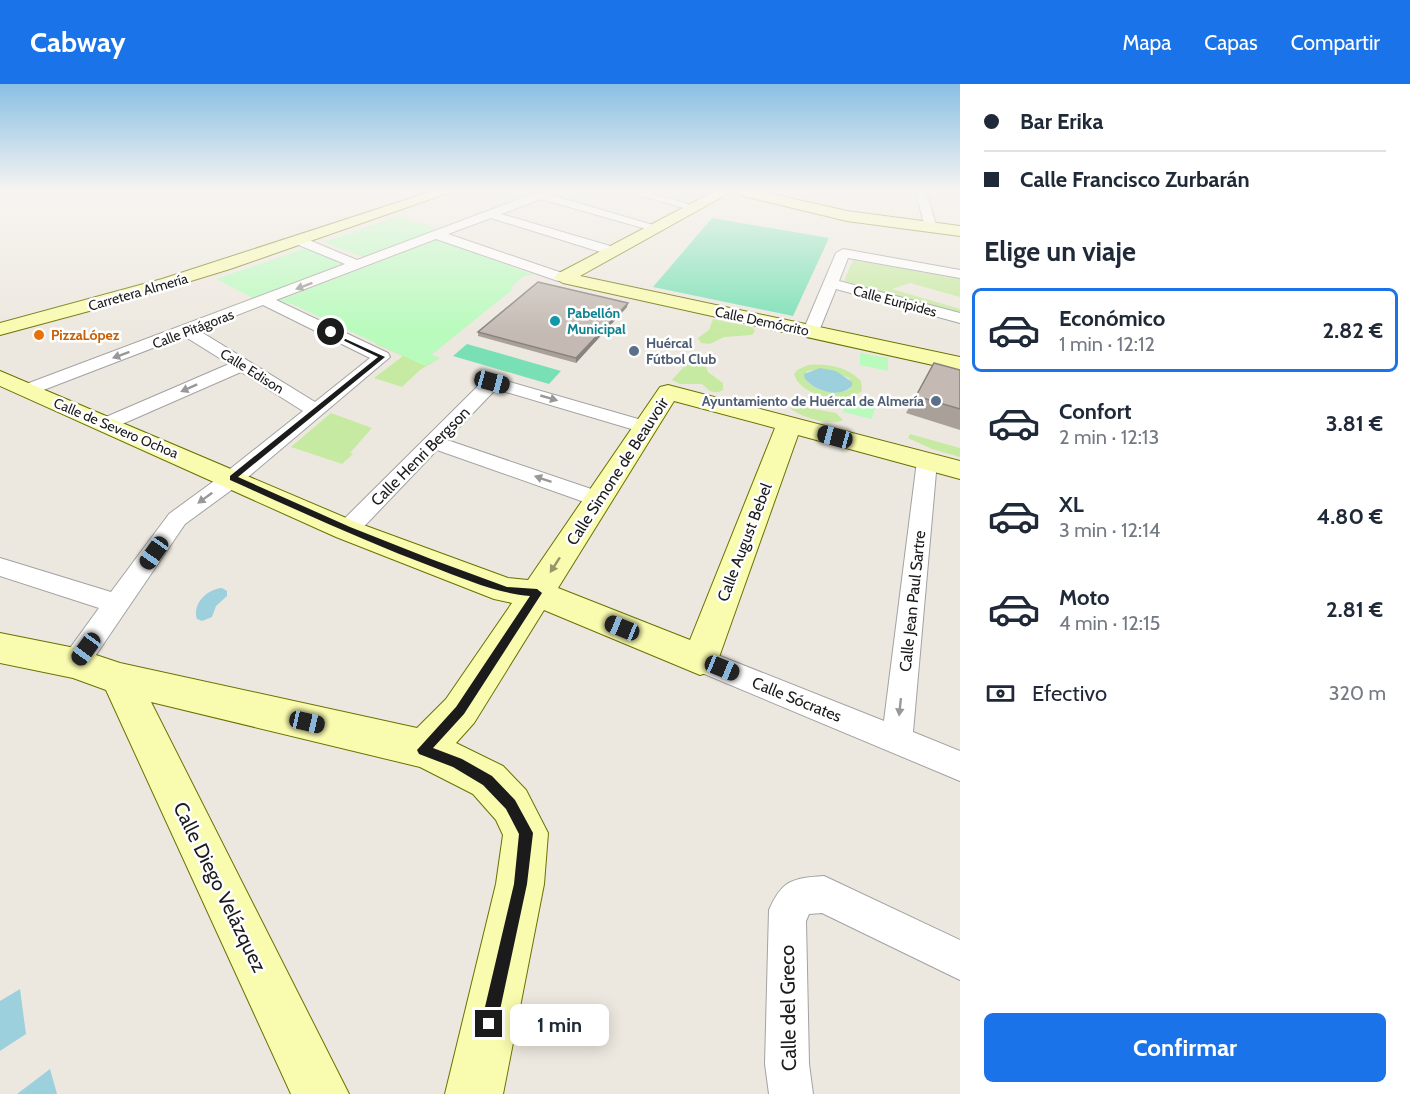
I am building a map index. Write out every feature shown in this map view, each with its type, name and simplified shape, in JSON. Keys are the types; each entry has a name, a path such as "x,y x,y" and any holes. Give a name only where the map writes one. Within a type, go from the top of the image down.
{"street":[{"name":"Carretera Almería","path":"0,329 108,302 305,239"},
{"name":"Calle Pitágoras","path":"27,390 426,239"},
{"path":"449,239 564,278 635,239"},
{"path":"573,239 612,251"},
{"path":"300,241 358,265"},
{"path":"811,331 843,253 960,274"},
{"name":"Calle Demócrito","path":"564,278 960,364"},
{"name":"Calle Euripides","path":"831,283 960,318"},
{"path":"75,663 177,519 232,478 382,357 267,301"},
{"name":"Calle Edison","path":"188,331 316,411"},
{"path":"106,424 242,365"},
{"name":"Calle de Severo Ochoa","path":"0,378 232,478"},
{"name":"Calle Henri Bergson","path":"347,530 492,382 645,426"},
{"name":"Calle Simone de Beauvoir","path":"423,750 460,711 668,392 789,424"},
{"path":"789,424 960,470"},
{"name":"Calle August Bebel","path":"700,660 789,424"},
{"path":"434,442 598,499"},
{"name":"Calle Jean Paul Sartre","path":"897,740 927,461"},
{"name":"Calle Sócrates","path":"232,478 347,530 506,590 537,593 960,766"},
{"path":"0,567 118,604"},
{"path":"0,648 75,663 120,679 423,750 457,763 488,780 511,805 526,833 520,884 474,1094"},
{"name":"Calle Diego Velázquez","path":"120,679 320,1094"},
{"name":"Calle del Greco","path":"791,1094 787,1064 787,921 789,910 799,896 824,894 960,960"}],"green space":[{"path":"332,239 416,239 366,258 324,242"},
{"path":"438,239 534,275 524,276 510,288 513,289 431,355 440,358 425,366 292,304 278,301"},
{"path":"694,239 828,239 793,316 653,287"},
{"path":"306,248 347,265 257,300 216,279"},
{"path":"853,260 960,279 960,297 910,283 892,289 960,309 960,313 844,281"},
{"path":"713,319 752,327 755,331 752,335 724,337 710,344 701,343 698,338 709,330"},
{"path":"452,338 431,355 440,358 420,370 402,387 374,378 403,356 376,344"},
{"path":"467,344 561,371 549,384 453,356"},
{"path":"860,353 888,358 888,371 860,365"},
{"path":"687,355 703,358 708,372 723,383 723,390 713,392 702,384 680,384 672,380 683,368"},
{"path":"808,365 837,367 856,376 861,381 862,391 845,397 814,393 798,382 794,374","holes":["825,369 849,378 852,386 850,389 838,392 814,387 805,379 807,371"]},
{"path":"863,400 876,403 872,419 843,412 846,402 861,406"},
{"path":"793,405 836,413 843,420 824,422 809,418 791,409"},
{"path":"331,413 372,428 350,453 353,454 342,464 291,447"},
{"path":"910,434 960,448 960,457 932,449 908,438"}],"water":[{"path":"820,368 836,371 852,382 852,386 847,390 834,393 815,387 805,379 804,374"},
{"path":"222,588 227,591 227,596 216,606 212,617 202,621 197,619 197,608 202,598 211,591"},
{"path":"20,989 26,1034 0,1051 0,1001"},
{"path":"50,1069 57,1094 17,1094"}],"building":[{"name":"Pabellón Municipal","path":"538,282 628,303 576,358 478,332"},
{"path":"934,363 960,370 960,409 916,396"}],"place":[{"name":"Pabellón Municipal","path":"555,321"},
{"name":"PizzaLópez","path":"39,335"},
{"name":"Huércal Fútbol Club","path":"634,351"},
{"name":"Ayuntamiento de Huércal de Almería","path":"936,401"}],"route":[{"path":"331,332 382,357 232,478 347,530 428,561 506,590 537,593 460,711 423,750 457,763 488,780 511,805 526,833 520,884 489,1024"}]}
